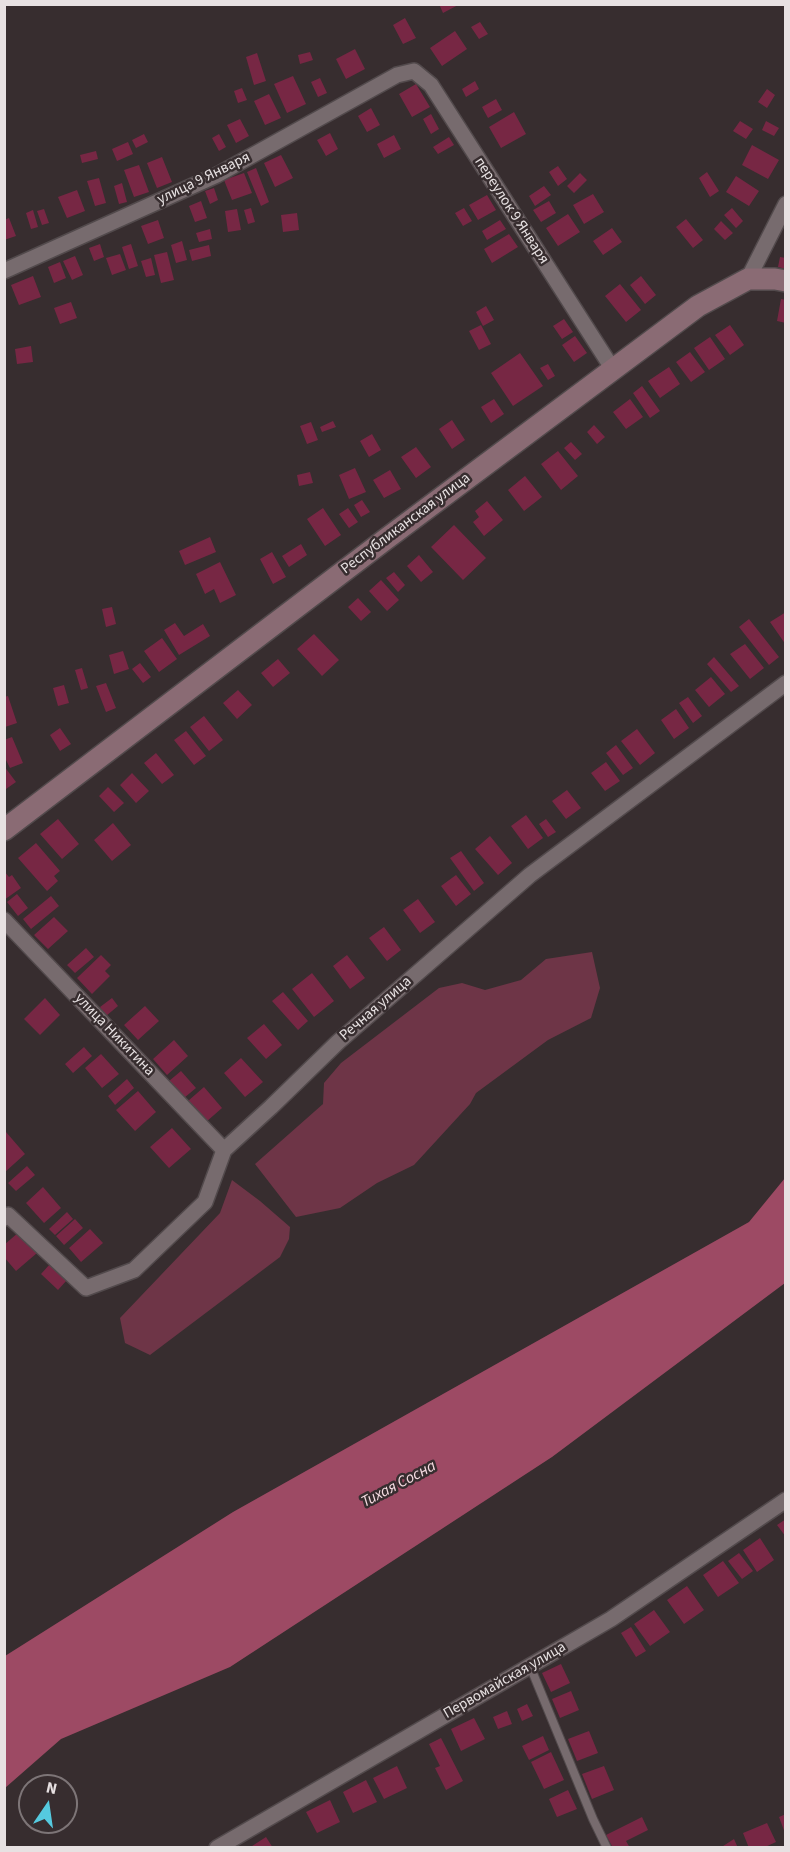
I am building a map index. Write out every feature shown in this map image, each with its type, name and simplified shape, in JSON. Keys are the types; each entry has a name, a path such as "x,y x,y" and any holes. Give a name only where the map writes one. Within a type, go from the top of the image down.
{"street":[{"name":"переулок 9 Января","path":"397,75 414,71 431,85 614,371"},
{"name":"улица 9 Января","path":"4,271 217,175 397,75"},
{"path":"786,204 748,279 786,281"},
{"name":"Республиканская улица","path":"4,830 386,539 614,371 698,306 748,279"},
{"name":"Речная улица","path":"4,1218 9,1215 86,1288 134,1269 206,1202 224,1150 338,1042 530,875 786,683"},
{"name":"улица Никитина","path":"4,920 224,1150"},
{"name":"Первомайская улица","path":"216,1848 611,1619 786,1500"}],"lane":[{"path":"530,1666 607,1848"}],"shaded area":[{"path":"592,952 600,988 591,1018 548,1040 476,1093 470,1104 414,1165 377,1183 340,1208 296,1217 255,1164 323,1104 324,1083 341,1063 439,988 462,983 485,990 521,980 546,959"},
{"path":"232,1180 290,1227 289,1239 280,1257 150,1355 125,1343 120,1318 220,1213"}],"water":[{"name":"Тихая Сосна","path":"785,1178 785,1283 552,1457 230,1667 61,1739 21,1774 18,1774 5,1788 5,1656 233,1512 749,1222"}],"building":[{"path":"439,4 460,4 443,13"},
{"path":"405,18 416,38 403,44 393,25"},
{"path":"480,22 488,34 479,39 471,27"},
{"path":"455,31 467,49 442,66 430,48"},
{"path":"355,49 365,69 346,79 336,59"},
{"path":"310,52 313,60 300,64 298,55"},
{"path":"257,53 266,81 254,85 246,57"},
{"path":"293,76 306,104 287,113 274,84"},
{"path":"320,78 327,93 318,97 311,82"},
{"path":"475,81 479,89 466,97 462,89"},
{"path":"416,84 430,107 412,117 399,94"},
{"path":"242,88 247,100 238,103 234,91"},
{"path":"767,89 775,95 767,108 758,102"},
{"path":"269,94 281,118 265,125 254,101"},
{"path":"496,99 502,110 488,118 482,107"},
{"path":"371,108 380,125 367,132 358,116"},
{"path":"514,112 526,134 501,148 489,127"},
{"path":"431,114 439,129 431,134 423,119"},
{"path":"240,119 249,136 236,143 227,125"},
{"path":"740,121 753,129 746,139 733,131"},
{"path":"766,121 779,128 774,136 762,130"},
{"path":"330,133 338,149 326,156 317,140"},
{"path":"144,134 148,142 136,148 132,140"},
{"path":"219,134 226,147 219,151 212,138"},
{"path":"394,135 401,149 384,158 377,144"},
{"path":"449,137 454,145 438,154 433,147"},
{"path":"128,142 133,154 117,161 112,149"},
{"path":"752,145 779,160 768,179 742,165"},
{"path":"96,151 98,159 82,163 80,155"},
{"path":"281,155 293,178 275,187 264,163"},
{"path":"162,157 172,182 157,188 147,163"},
{"path":"139,165 149,192 134,197 124,170"},
{"path":"558,166 567,179 558,186 549,172"},
{"path":"256,168 269,202 261,206 247,172"},
{"path":"707,172 719,191 710,197 699,178"},
{"path":"244,173 252,193 232,200 224,180"},
{"path":"580,173 587,180 574,193 567,186"},
{"path":"736,176 759,191 749,206 726,192"},
{"path":"99,178 106,203 95,206 87,181"},
{"path":"122,183 127,202 119,204 114,186"},
{"path":"544,186 551,195 535,206 529,196"},
{"path":"214,188 218,200 210,204 205,191"},
{"path":"77,190 85,211 67,218 58,197"},
{"path":"593,194 604,212 584,224 573,205"},
{"path":"487,195 496,210 478,220 469,205"},
{"path":"201,201 207,218 195,222 189,206"},
{"path":"549,201 556,213 541,222 533,210"},
{"path":"251,208 255,222 248,224 244,210"},
{"path":"464,208 472,221 463,226 455,213"},
{"path":"732,208 743,221 736,228 724,215"},
{"path":"44,209 49,223 42,225 37,211"},
{"path":"237,209 241,230 228,232 225,211"},
{"path":"33,210 38,227 31,229 26,213"},
{"path":"297,213 299,230 283,232 281,215"},
{"path":"568,214 580,232 558,246 546,228"},
{"path":"9,218 16,236 4,240 4,220"},
{"path":"686,219 703,240 693,248 676,227"},
{"path":"158,220 164,238 148,244 141,226"},
{"path":"500,220 506,229 487,240 482,231"},
{"path":"721,221 733,233 725,240 714,229"},
{"path":"612,228 622,242 603,255 593,241"},
{"path":"210,229 212,239 199,242 196,233"},
{"path":"509,234 518,247 492,263 484,249"},
{"path":"182,241 187,260 176,263 171,245"},
{"path":"100,244 104,257 94,261 89,248"},
{"path":"131,244 138,266 129,269 122,247"},
{"path":"209,245 211,256 192,261 189,250"},
{"path":"167,252 174,280 161,283 154,255"},
{"path":"120,254 126,270 112,275 106,258"},
{"path":"75,256 83,275 72,280 63,261"},
{"path":"780,257 786,258 786,269 778,267"},
{"path":"151,258 155,275 146,277 141,261"},
{"path":"60,262 66,278 54,283 48,267"},
{"path":"33,276 41,297 19,305 11,285"},
{"path":"641,276 656,295 645,304 630,285"},
{"path":"620,284 641,310 626,322 605,296"},
{"path":"781,299 786,300 786,323 777,321"},
{"path":"71,302 77,318 60,324 54,308"},
{"path":"486,306 494,320 483,326 476,312"},
{"path":"564,319 573,332 562,339 553,326"},
{"path":"481,325 491,344 479,350 469,331"},
{"path":"730,325 744,345 730,355 715,335"},
{"path":"575,336 587,353 574,362 562,345"},
{"path":"710,337 725,359 709,370 694,348"},
{"path":"31,346 33,362 17,364 15,349"},
{"path":"690,352 705,372 691,382 676,362"},
{"path":"520,353 543,386 513,406 491,373"},
{"path":"548,364 555,376 548,380 540,368"},
{"path":"669,367 680,384 660,398 648,381"},
{"path":"642,386 660,411 650,418 633,393"},
{"path":"494,399 504,414 491,423 481,407"},
{"path":"630,399 643,417 626,429 613,412"},
{"path":"452,420 465,440 452,449 439,429"},
{"path":"333,421 336,427 322,432 320,427"},
{"path":"311,422 318,440 307,444 300,426"},
{"path":"594,425 605,437 597,444 587,432"},
{"path":"372,434 381,450 369,457 360,441"},
{"path":"571,442 582,454 575,460 564,448"},
{"path":"416,447 431,467 416,478 401,457"},
{"path":"558,451 578,476 561,490 541,464"},
{"path":"355,468 366,492 349,499 339,475"},
{"path":"390,470 401,489 384,498 373,480"},
{"path":"310,472 313,483 299,486 297,475"},
{"path":"525,476 542,497 524,511 508,490"},
{"path":"362,500 370,512 361,517 354,505"},
{"path":"487,501 503,520 484,536 473,522 479,517 475,511"},
{"path":"323,508 341,535 325,546 307,519"},
{"path":"348,508 358,522 349,528 339,514"},
{"path":"454,525 486,558 463,580 431,547"},
{"path":"210,537 216,552 185,565 179,551"},
{"path":"301,544 307,555 289,567 282,556"},
{"path":"272,552 286,577 273,584 260,559"},
{"path":"419,555 433,572 421,582 407,566"},
{"path":"220,562 236,595 220,603 214,589 205,594 196,574"},
{"path":"394,572 405,585 398,592 386,578"},
{"path":"381,580 399,600 387,611 369,591"},
{"path":"358,598 371,612 361,621 348,607"},
{"path":"112,607 116,624 106,627 102,609"},
{"path":"786,612 786,645 770,622"},
{"path":"749,619 779,657 769,665 739,627"},
{"path":"175,623 184,636 203,624 210,636 179,655 164,630"},
{"path":"314,634 339,660 322,676 297,649"},
{"path":"162,638 177,659 159,672 144,651"},
{"path":"745,644 764,668 750,679 730,654"},
{"path":"123,651 129,669 114,674 109,655"},
{"path":"714,657 739,686 731,692 707,664"},
{"path":"278,659 290,673 273,687 261,673"},
{"path":"140,663 151,677 143,683 132,669"},
{"path":"82,668 88,688 81,690 75,670"},
{"path":"711,677 725,694 709,707 695,690"},
{"path":"106,683 116,708 106,712 96,686"},
{"path":"64,685 69,703 58,706 53,688"},
{"path":"238,690 252,705 237,719 223,703"},
{"path":"8,696 17,723 5,727 4,697"},
{"path":"688,697 702,716 693,723 679,703"},
{"path":"676,709 689,728 674,739 661,720"},
{"path":"204,716 223,740 209,751 190,727"},
{"path":"60,728 71,744 60,751 50,735"},
{"path":"637,729 655,753 640,765 621,741"},
{"path":"186,731 206,756 194,765 174,740"},
{"path":"12,737 23,763 10,768 4,756 4,740"},
{"path":"616,745 633,768 623,775 606,753"},
{"path":"156,753 174,775 162,784 144,763"},
{"path":"606,762 620,781 605,791 591,773"},
{"path":"4,766 16,782 6,789 4,786"},
{"path":"132,773 149,791 136,803 120,785"},
{"path":"108,787 124,803 114,812 99,796"},
{"path":"567,790 581,808 566,819 552,801"},
{"path":"526,815 543,838 528,849 511,826"},
{"path":"58,819 79,844 62,859 40,834"},
{"path":"546,819 556,832 548,837 539,824"},
{"path":"113,823 131,845 112,861 94,840"},
{"path":"490,836 512,863 498,875 475,849"},
{"path":"36,843 60,871 54,876 58,881 47,891 18,858"},
{"path":"461,851 484,883 474,891 450,858"},
{"path":"4,871 9,877 12,875 21,888 4,900"},
{"path":"456,875 471,894 456,906 441,886"},
{"path":"17,894 28,908 18,916 7,902"},
{"path":"51,896 59,906 31,929 23,919"},
{"path":"418,899 435,922 420,933 403,910"},
{"path":"54,917 68,931 48,949 34,935"},
{"path":"384,927 401,950 387,961 369,938"},
{"path":"86,948 94,957 75,973 67,965"},
{"path":"101,955 111,965 105,971 110,976 92,994 77,978"},
{"path":"347,955 365,978 350,989 333,966"},
{"path":"312,973 334,1001 314,1017 292,989"},
{"path":"283,992 308,1021 298,1030 272,1001"},
{"path":"45,998 60,1015 40,1035 24,1019"},
{"path":"112,998 118,1006 106,1016 100,1007"},
{"path":"145,1006 159,1021 138,1040 124,1025"},
{"path":"264,1024 282,1045 266,1059 247,1038"},
{"path":"174,1040 188,1056 167,1075 153,1059"},
{"path":"84,1047 92,1056 73,1073 65,1064"},
{"path":"101,1054 119,1074 102,1088 85,1068"},
{"path":"241,1058 263,1082 245,1097 224,1073"},
{"path":"181,1071 196,1088 184,1098 169,1081"},
{"path":"127,1079 134,1088 115,1105 108,1096"},
{"path":"204,1087 222,1108 206,1122 188,1101"},
{"path":"138,1091 156,1112 135,1131 116,1110"},
{"path":"172,1128 191,1149 169,1168 150,1147"},
{"path":"6,1132 25,1154 4,1173 4,1133"},
{"path":"27,1166 35,1175 16,1191 8,1183"},
{"path":"43,1187 61,1208 44,1223 26,1203"},
{"path":"67,1212 73,1219 55,1235 49,1229"},
{"path":"75,1219 83,1228 64,1245 56,1236"},
{"path":"90,1229 103,1243 81,1262 69,1248"},
{"path":"19,1232 37,1253 16,1271 4,1257 4,1245"},
{"path":"50,1264 67,1280 58,1290 41,1274"},
{"path":"786,1519 786,1537 777,1525"},
{"path":"760,1538 774,1560 757,1572 743,1550"},
{"path":"739,1553 753,1571 742,1579 728,1561"},
{"path":"723,1561 739,1583 718,1597 703,1575"},
{"path":"687,1586 704,1610 684,1624 667,1600"},
{"path":"654,1610 670,1632 650,1646 634,1624"},
{"path":"631,1627 646,1651 636,1657 621,1633"},
{"path":"561,1664 570,1683 551,1692 542,1673"},
{"path":"571,1691 579,1710 560,1718 552,1699"},
{"path":"527,1704 533,1716 522,1721 517,1709"},
{"path":"507,1711 512,1724 498,1729 493,1717"},
{"path":"474,1718 485,1739 461,1751 451,1729"},
{"path":"589,1731 598,1753 577,1761 568,1739"},
{"path":"543,1736 549,1750 529,1760 522,1746"},
{"path":"441,1738 463,1781 446,1790 435,1768 440,1766 429,1744"},
{"path":"551,1752 564,1780 544,1789 531,1762"},
{"path":"397,1766 407,1788 384,1799 373,1778"},
{"path":"604,1766 614,1790 592,1799 582,1774"},
{"path":"366,1780 377,1802 353,1813 343,1792"},
{"path":"568,1790 577,1809 557,1817 549,1799"},
{"path":"330,1800 340,1822 317,1833 306,1812"},
{"path":"786,1814 786,1833 785,1833 779,1817"},
{"path":"642,1817 648,1830 626,1841 630,1848 613,1848 606,1835"},
{"path":"767,1823 776,1842 763,1848 749,1848 743,1833"},
{"path":"266,1837 273,1848 249,1848"},
{"path":"734,1839 738,1848 720,1848"}]}
